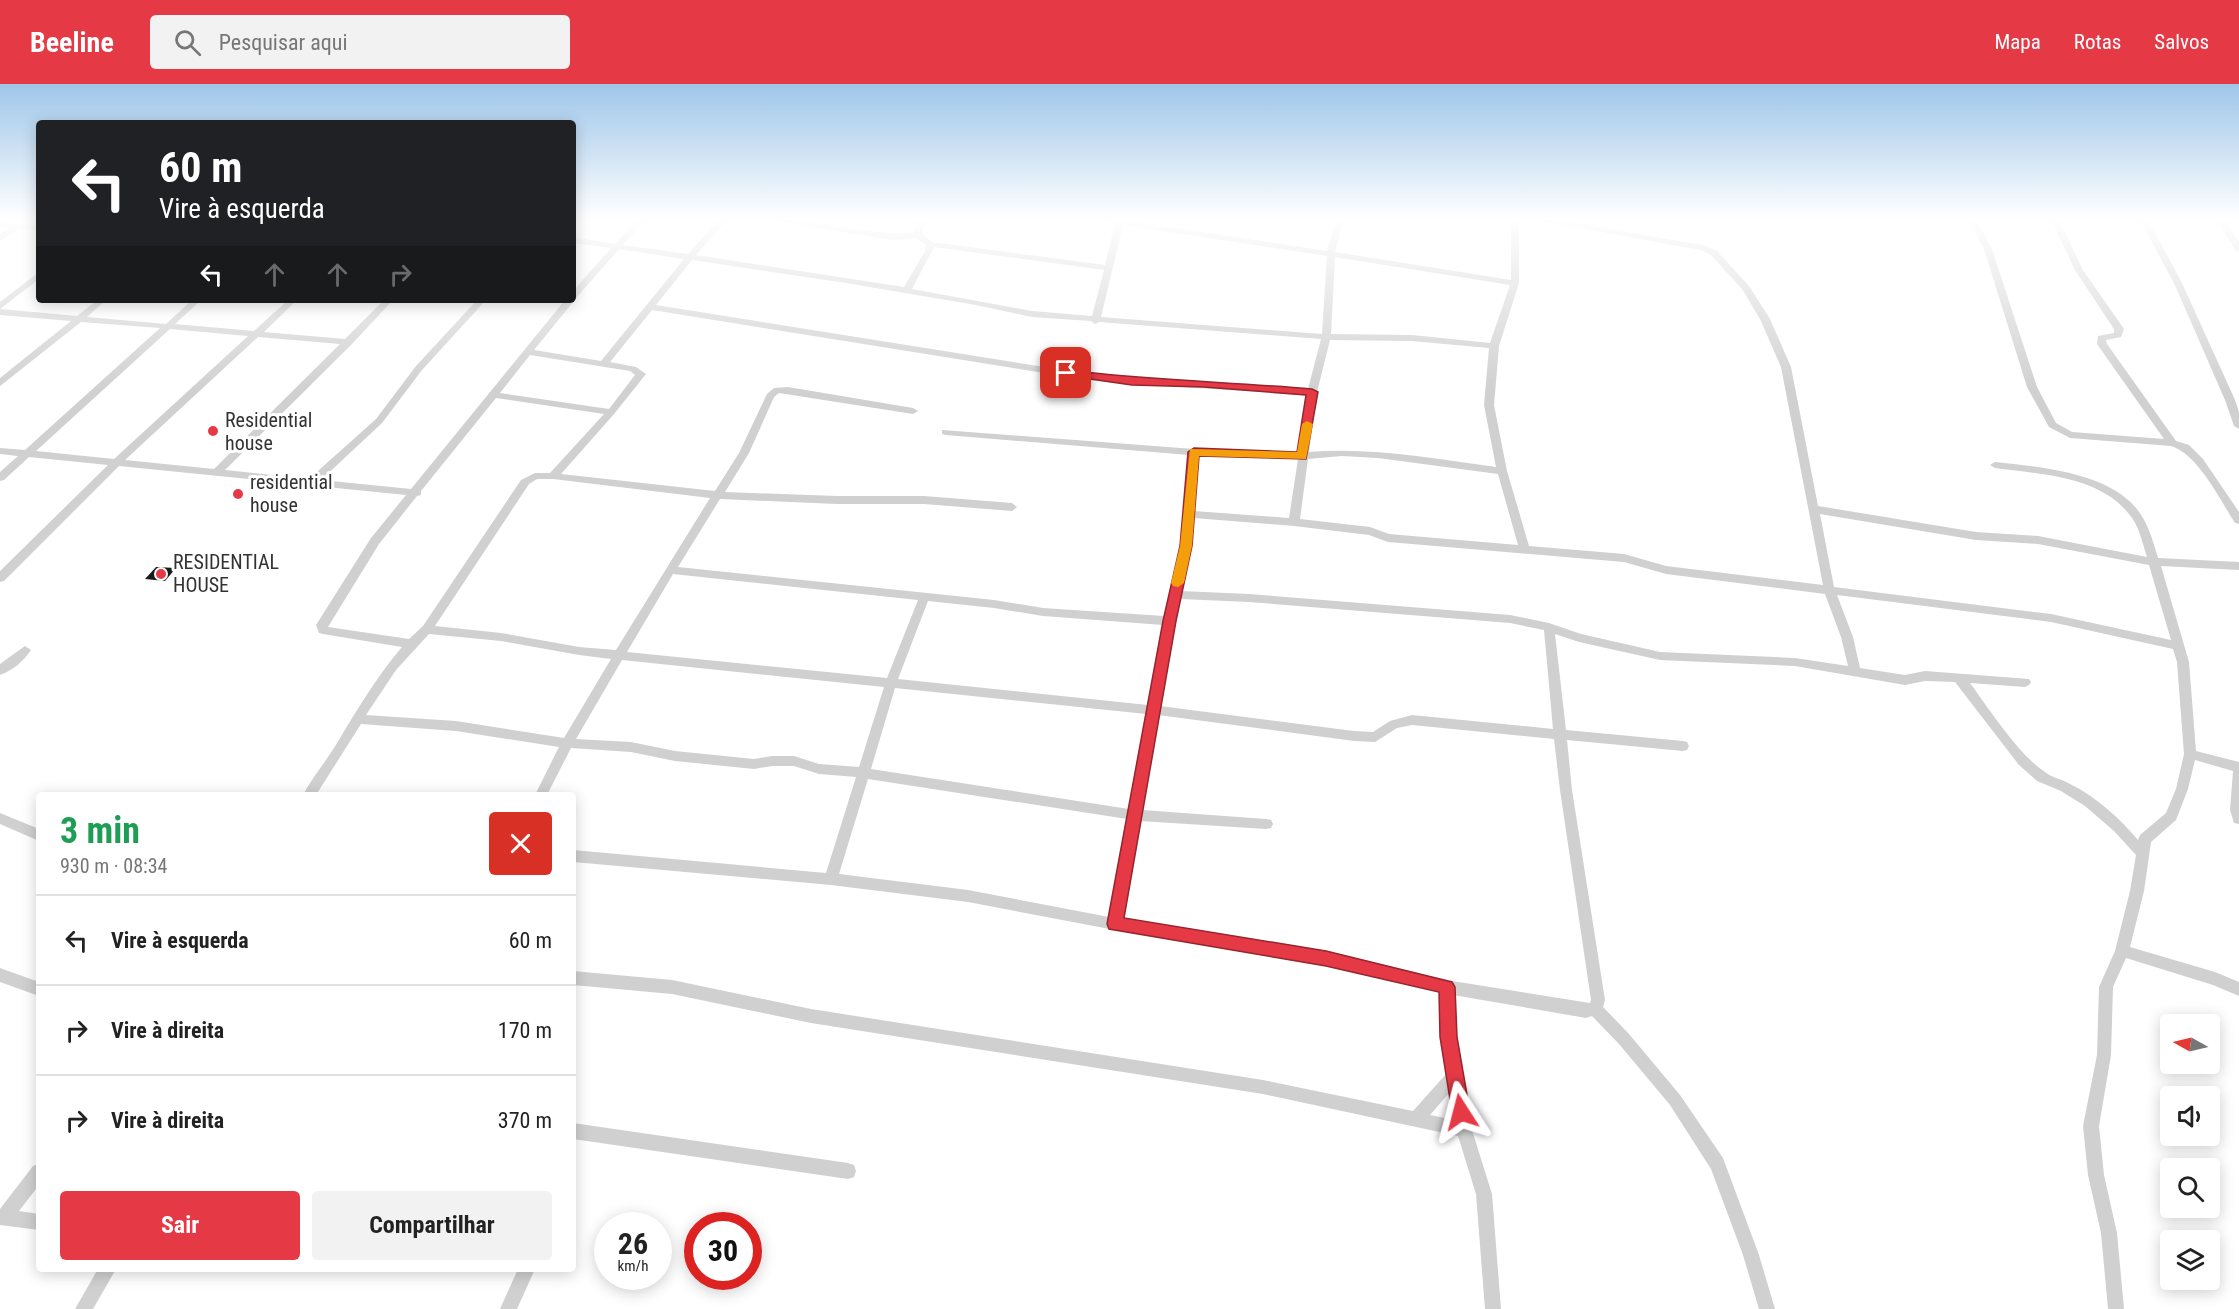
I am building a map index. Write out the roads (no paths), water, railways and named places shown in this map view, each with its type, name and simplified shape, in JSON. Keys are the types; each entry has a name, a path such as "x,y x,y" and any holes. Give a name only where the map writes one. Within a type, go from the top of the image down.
{"street":[{"path":"0,306 36,277"},
{"path":"576,293 590,277"},
{"path":"604,364 674,277"},
{"path":"823,277 907,290 1032,314 1095,321 1326,337 1412,338 1494,346"},
{"path":"907,290 915,277"},
{"path":"1095,321 1107,277"},
{"path":"1294,522 1312,392 1326,337 1330,277"},
{"path":"1480,277 1515,283"},
{"path":"1515,277 1494,346 1489,405 1502,471 1525,551"},
{"path":"1736,277 1746,288 1765,319 1786,367 1829,590 1847,637 1855,671"},
{"path":"1997,277 2032,387 2052,425 2070,435 2172,443 2185,447 2199,461 2239,520"},
{"path":"2084,277 2119,329 2118,335 2101,338 2102,344 2172,443"},
{"path":"2174,277 2230,400 2239,426"},
{"path":"0,383 98,303"},
{"path":"0,478 194,303"},
{"path":"0,578 117,463 290,303"},
{"path":"216,473 386,303"},
{"path":"312,482 380,421 419,368 479,303"},
{"path":"410,644 323,630 322,625 375,542 417,493 568,303"},
{"path":"650,307 1044,370 1132,381 1312,392"},
{"path":"0,312 349,342"},
{"path":"527,352 633,369 641,374 611,412 553,476"},
{"path":"542,792 567,743 670,570 744,453 770,396 777,390 913,411"},
{"path":"493,395 611,412"},
{"path":"946,432 1194,452 1302,456 1342,453 1378,455 1502,471"},
{"path":"0,451 417,493"},
{"path":"1115,924 1169,621 1186,546 1194,452"},
{"path":"1995,465 2075,477 2120,498 2132,508 2141,523 2154,562 2183,662 2190,754 2182,789 2171,816 2145,839 2141,852 2137,891 2122,951 2106,987 2104,1055 2091,1126 2096,1175 2109,1233 2116,1309"},
{"path":"311,792 347,738 368,698 410,644 427,629 525,482 535,476 553,476 717,495 837,501 924,500 1011,507"},
{"path":"1812,509 1987,537 2038,540 2154,562 2239,566"},
{"path":"1190,514 1294,522 1370,531 1388,538 1624,558 1666,570 2051,618 2179,646"},
{"path":"670,570 994,604 1043,612 1169,621"},
{"path":"1175,595 1249,598 1510,619 1549,627 1579,638 1660,656 1795,662 1905,680 1925,676 2025,682"},
{"path":"831,879 891,683 924,598"},
{"path":"1549,627 1566,790 1598,1000 1596,1009"},
{"path":"427,629 501,637 620,656 1153,710 1354,736 1375,737 1394,724 1412,720 1683,746"},
{"path":"0,670 14,662 25,650"},
{"path":"1958,677 2023,761 2041,777 2065,787 2090,802 2119,827 2141,852"},
{"path":"356,719 456,726 567,743 631,747 675,756 754,764 772,760 794,761 819,769 864,773 1134,815 1266,824"},
{"path":"2190,754 2239,768"},
{"path":"2239,772 2236,810 2239,819"},
{"path":"0,818 36,834"},
{"path":"576,856 831,879 968,896 1115,924 1326,958 1446,987 1586,1011 1596,1009"},
{"path":"2122,951 2215,979 2239,989"},
{"path":"0,975 36,988"},
{"path":"576,978 672,987 810,1016 1263,1087 1464,1130"},
{"path":"1446,987 1448,1037 1464,1130 1484,1194 1493,1309"},
{"path":"1596,1009 1675,1100 1717,1164 1751,1255 1767,1309"},
{"path":"1416,1119 1455,1075"},
{"path":"576,1131 848,1171"},
{"path":"2,1217 36,1176"},
{"path":"2,1217 36,1222"},
{"path":"83,1309 106,1272"},
{"path":"508,1309 526,1272"}],"place":[{"name":"Residential house","path":"213,431"},
{"name":"residential house","path":"238,494"},
{"name":"RESIDENTIAL HOUSE","path":"161,574"}]}
